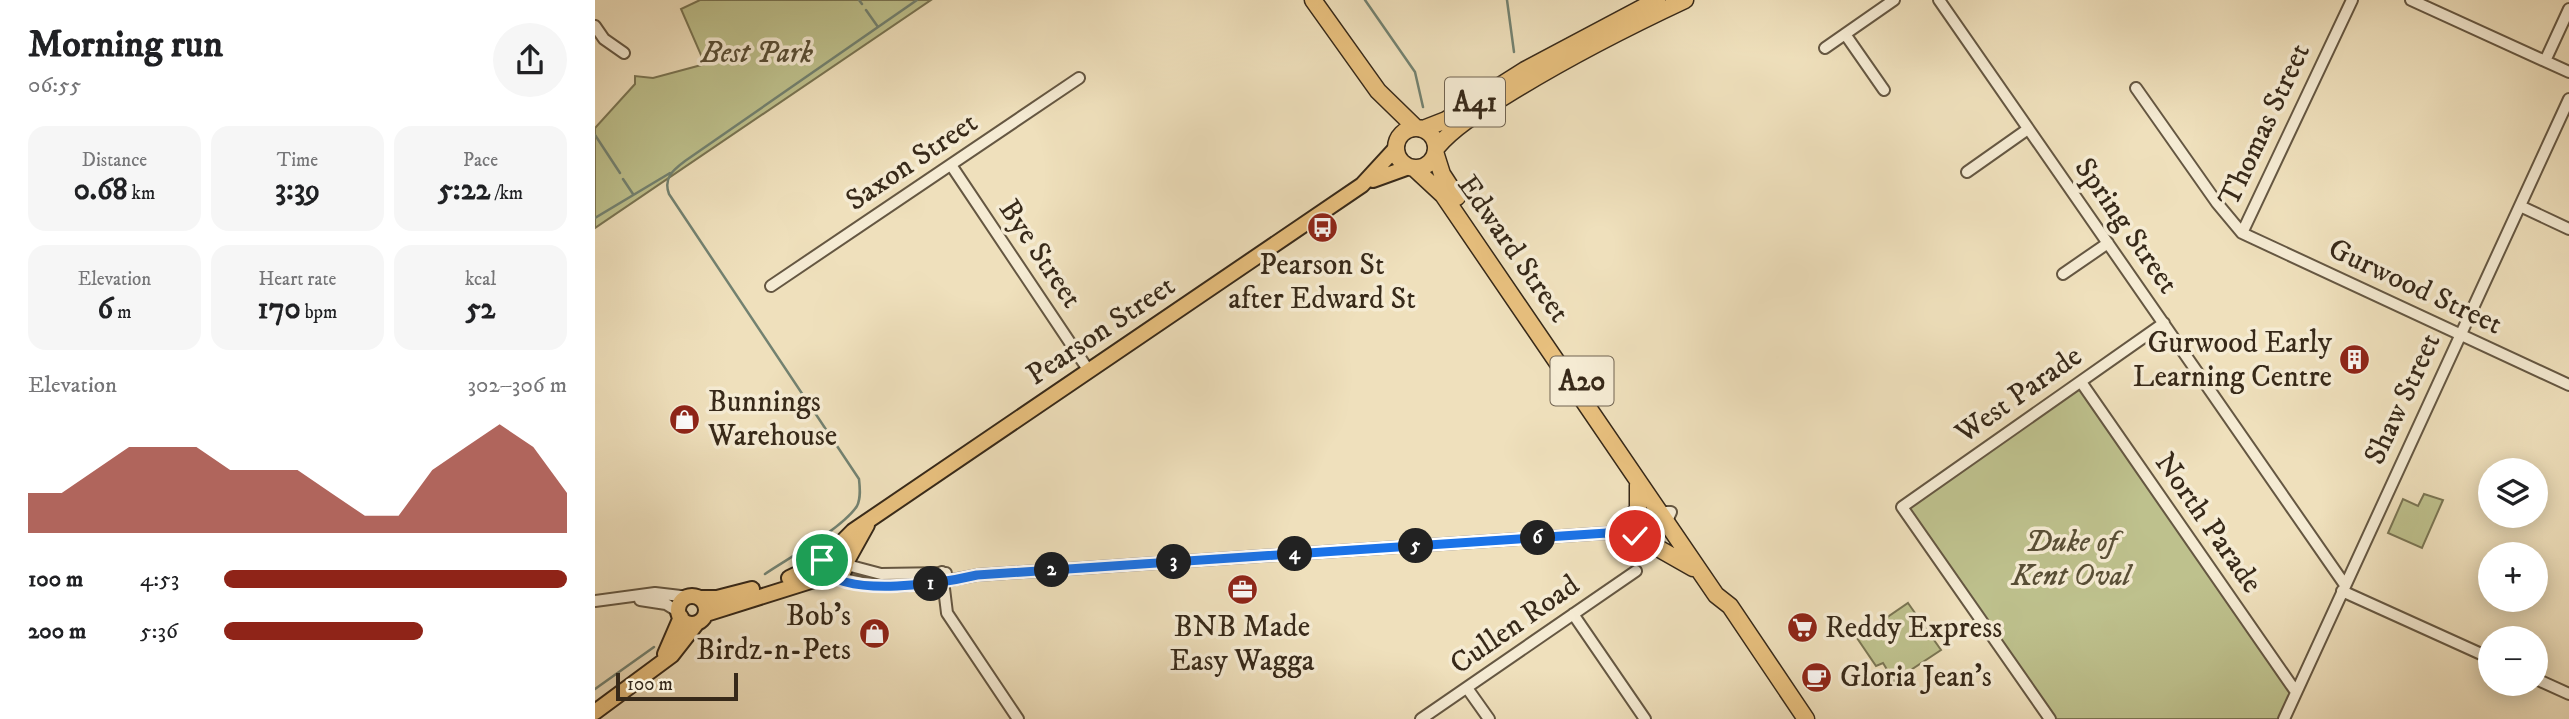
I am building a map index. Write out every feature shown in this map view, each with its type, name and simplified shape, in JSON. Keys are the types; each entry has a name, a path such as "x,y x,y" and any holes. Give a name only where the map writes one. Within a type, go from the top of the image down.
{"highway":[{"name":"A20","path":"1313,0 1378,91 1420,128 1431,134 1436,151"},
{"name":"A41","path":"1397,145 1405,131 1446,120 1525,70 1657,0"},
{"name":"A41","path":"1412,168 1427,164 1462,123 1530,80 1623,29 1685,0"},
{"name":"A20","path":"1378,91 1400,159 1412,168"},
{"name":"Edward Street","path":"1436,151 1448,184 1701,573 1716,595 1730,606"},
{"name":"Edward Street","path":"1412,168 1443,195 1635,477 1725,590 1730,606 1807,719"},
{"path":"1635,477 1641,497 1639,510 1615,533 1656,547 1701,573"}],"main road":[{"name":"Pearson Street","path":"694,597 717,597 802,574 827,557 869,521 1362,185 1397,145"},
{"name":"Pearson Street","path":"1362,185 1412,168"},
{"name":"Pearson Street","path":"847,563 869,521"},
{"path":"680,615 688,623 841,575 847,563 843,555 827,557 823,570 832,576"},
{"path":"595,712 662,662 671,655 701,618 706,607 694,597 682,601 680,615 662,662"}],"street":[{"path":"1825,48 1894,0"},
{"name":"Spring Street","path":"1939,0 2344,588"},
{"name":"Thomas Street","path":"2242,233 2352,0"},
{"path":"2411,0 2569,72"},
{"path":"2545,61 2569,9"},
{"path":"595,26 604,40 624,53"},
{"path":"1845,34 1884,90"},
{"name":"Saxon Street","path":"771,286 1079,78"},
{"path":"2136,88 2217,204 2242,233"},
{"name":"Shaw Street","path":"2284,719 2569,99"},
{"path":"1966,172 2028,129"},
{"name":"Bye Street","path":"951,165 1089,371"},
{"path":"2520,206 2569,229"},
{"name":"Gurwood Street","path":"2242,233 2569,385"},
{"path":"2063,274 2108,243"},
{"name":"West Parade","path":"2050,719 1902,507 2164,323"},
{"name":"North Parade","path":"2081,382 2296,692"},
{"path":"832,576 880,586 977,575 1615,533 1635,536 1666,516"},
{"path":"847,563 881,574 942,578"},
{"name":"Cullen Road","path":"1421,719 1636,571"},
{"path":"942,578 944,602 954,625 1018,719"},
{"path":"2344,588 2478,652"},
{"path":"595,601 668,593 694,597"},
{"path":"630,598 666,604 680,615"},
{"path":"1573,614 1645,719"},
{"path":"2548,684 2569,694"},
{"path":"1467,688 1489,719"}],"green space":[{"name":"Best Park","path":"700,0 931,0 595,228 595,128 635,84 635,76 653,78 705,64 681,9"},
{"name":"Duke of Kent Oval","path":"2081,382 2296,692 2284,719 2050,719 1902,507"},
{"path":"2424,494 2443,500 2422,548 2388,533 2403,499 2418,506"},
{"path":"1908,603 1941,650 1894,681 1883,663 1876,666 1857,638"}],"waterway":[{"path":"859,0 862,4"},
{"path":"765,574 828,533 850,515 859,500 859,479 669,194 668,179 685,161 917,0"},
{"path":"1365,0 1415,72 1423,107"},
{"path":"1507,0 1514,52"},
{"path":"866,10 878,27"},
{"path":"595,135 620,173"},
{"path":"595,218 670,173"},
{"path":"623,179 633,194"},
{"path":"595,689 654,647"}],"place":[{"name":"Pearson St after Edward St","path":"1322,227"},
{"name":"Gurwood Early Learning Centre","path":"2355,360"},
{"name":"Bunnings Warehouse","path":"685,419"},
{"name":"BNB Made Easy Wagga","path":"1242,589"},
{"name":"Reddy Express","path":"1802,628"},
{"name":"Bob's Birdz-n-Pets","path":"874,633"},
{"name":"Gloria Jean's","path":"1817,677"}],"route":[{"path":"822,560 823,570 829,575 866,585 893,586 942,583 977,575 1607,533 1635,536"}]}
